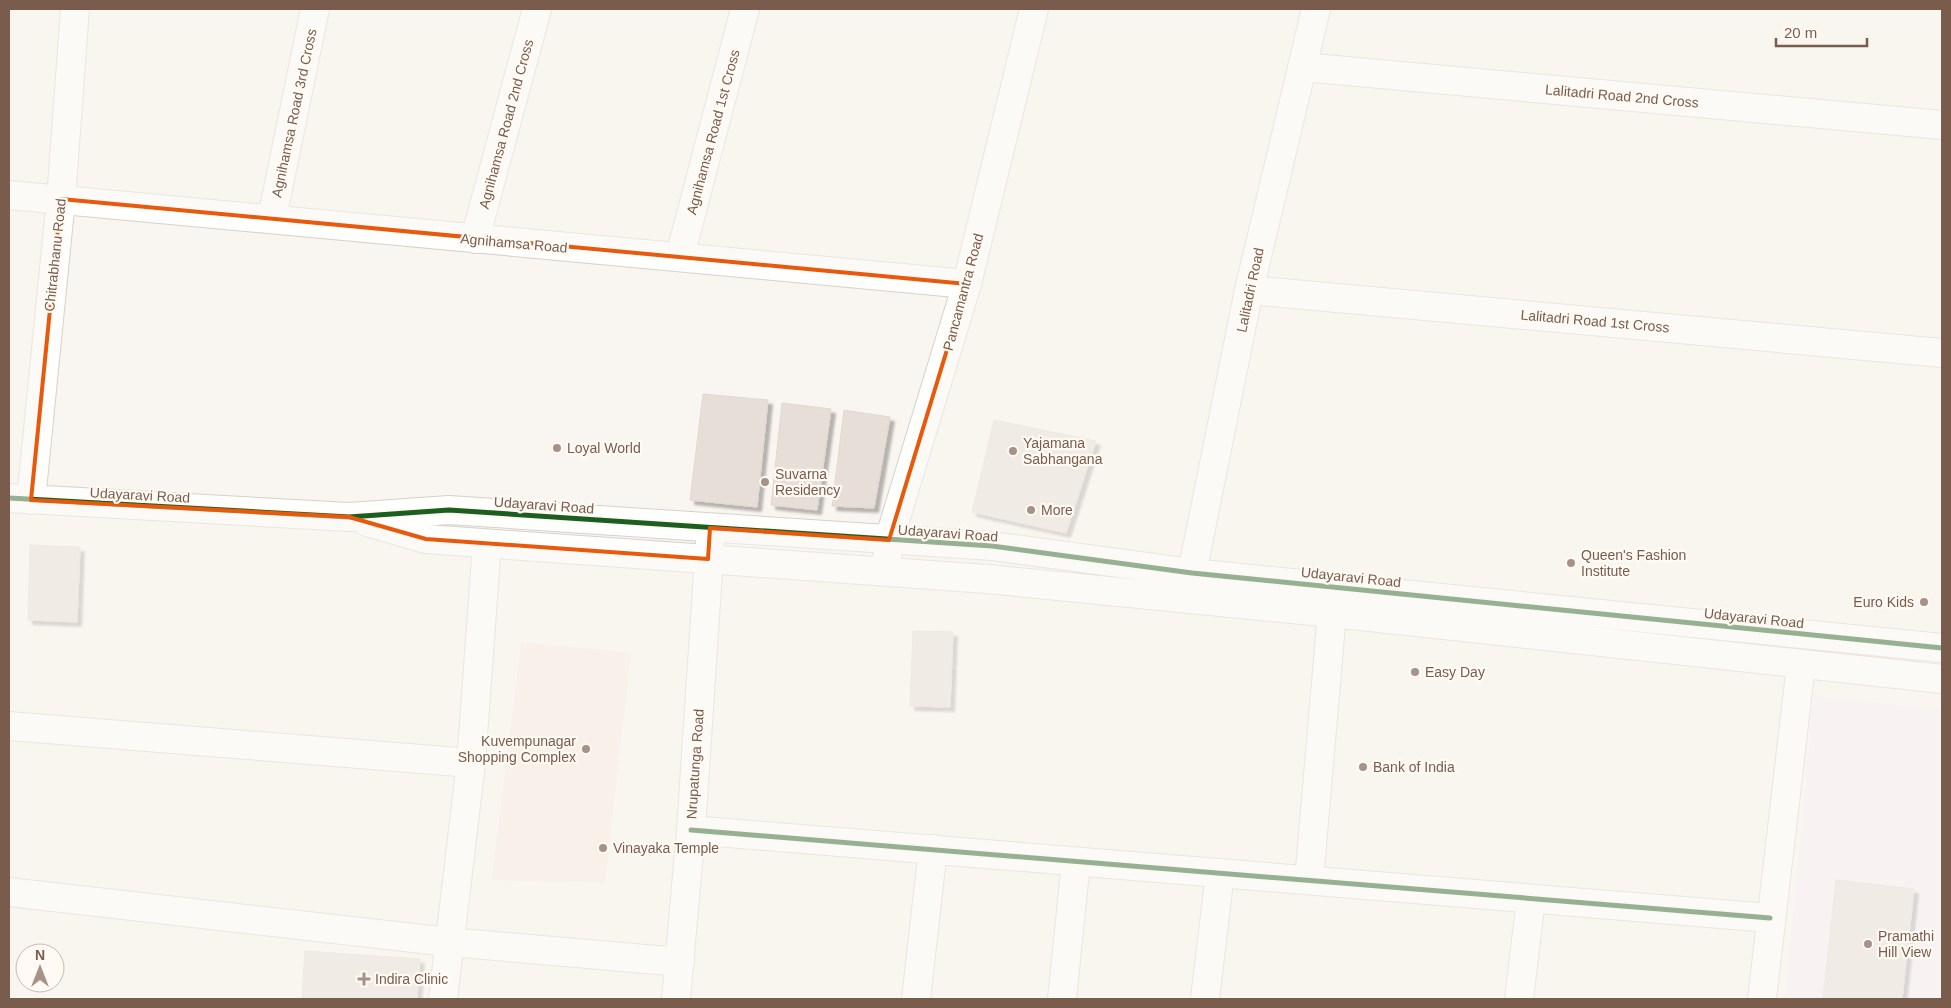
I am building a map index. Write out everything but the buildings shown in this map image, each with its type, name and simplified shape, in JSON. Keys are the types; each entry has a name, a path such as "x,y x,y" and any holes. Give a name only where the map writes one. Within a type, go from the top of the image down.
{"street":[{"name":"Chitrabhanu Road","path":"20,499 61,199 75,9"},
{"name":"Agnihamsa Road 3rd Cross","path":"272,218 316,9"},
{"name":"Agnihamsa Road 2nd Cross","path":"476,239 537,9"},
{"name":"Agnihamsa Road 1st Cross","path":"680,256 745,9"},
{"name":"Pancamantra Road","path":"886,572 889,540 967,284 1034,9"},
{"name":"Lalitadri Road","path":"1192,572 1249,290 1316,9"},
{"name":"Lalitadri Road 2nd Cross","path":"1302,67 1942,125"},
{"name":"Agnihamsa Road","path":"9,195 967,284"},
{"name":"Lalitadri Road 1st Cross","path":"1249,290 1942,353"},
{"name":"Udayaravi Road","path":"20,499 348,517 449,510 992,546 1192,572 1942,648"},
{"name":"Udayaravi Road","path":"348,517 426,539 997,580 1332,612 1942,679"},
{"name":"Nrupatunga Road","path":"676,999 690,830 710,528"},
{"path":"443,999 470,763 487,544"},
{"path":"1309,880 1332,612"},
{"path":"1762,999 1801,665"},
{"path":"9,726 470,763"},
{"path":"690,830 1770,918"},
{"path":"916,999 932,850"},
{"path":"1062,999 1076,862"},
{"path":"1205,999 1220,873"},
{"path":"9,892 449,942 680,962"},
{"path":"1519,999 1531,899"}],"highlighted area":[{"path":"61,199 967,284 889,540 710,528 708,559 426,539 349,517 31,500"}],"shaded area":[{"name":"Kuvempunagar Shopping Complex","path":"521,642 631,653 605,883 492,880"},
{"path":"1814,696 1942,710 1942,999 1785,999"}],"cycle path":[{"path":"9,498 349,517 449,510 992,546 1192,573 1942,648"},
{"path":"691,830 1770,918"}],"place":[{"name":"Loyal World","path":"557,448"},
{"name":"Yajamana Sabhangana","path":"1013,451"},
{"name":"Suvarna Residency","path":"765,482"},
{"name":"More","path":"1031,510"},
{"name":"Queen's Fashion Institute","path":"1571,563"},
{"name":"Euro Kids","path":"1924,602"},
{"name":"Easy Day","path":"1415,672"},
{"name":"Kuvempunagar Shopping Complex","path":"586,749"},
{"name":"Bank of India","path":"1363,767"},
{"name":"Vinayaka Temple","path":"603,848"},
{"name":"Pramathi Hill View","path":"1868,944"},
{"name":"Indira Clinic","path":"364,979"}]}
